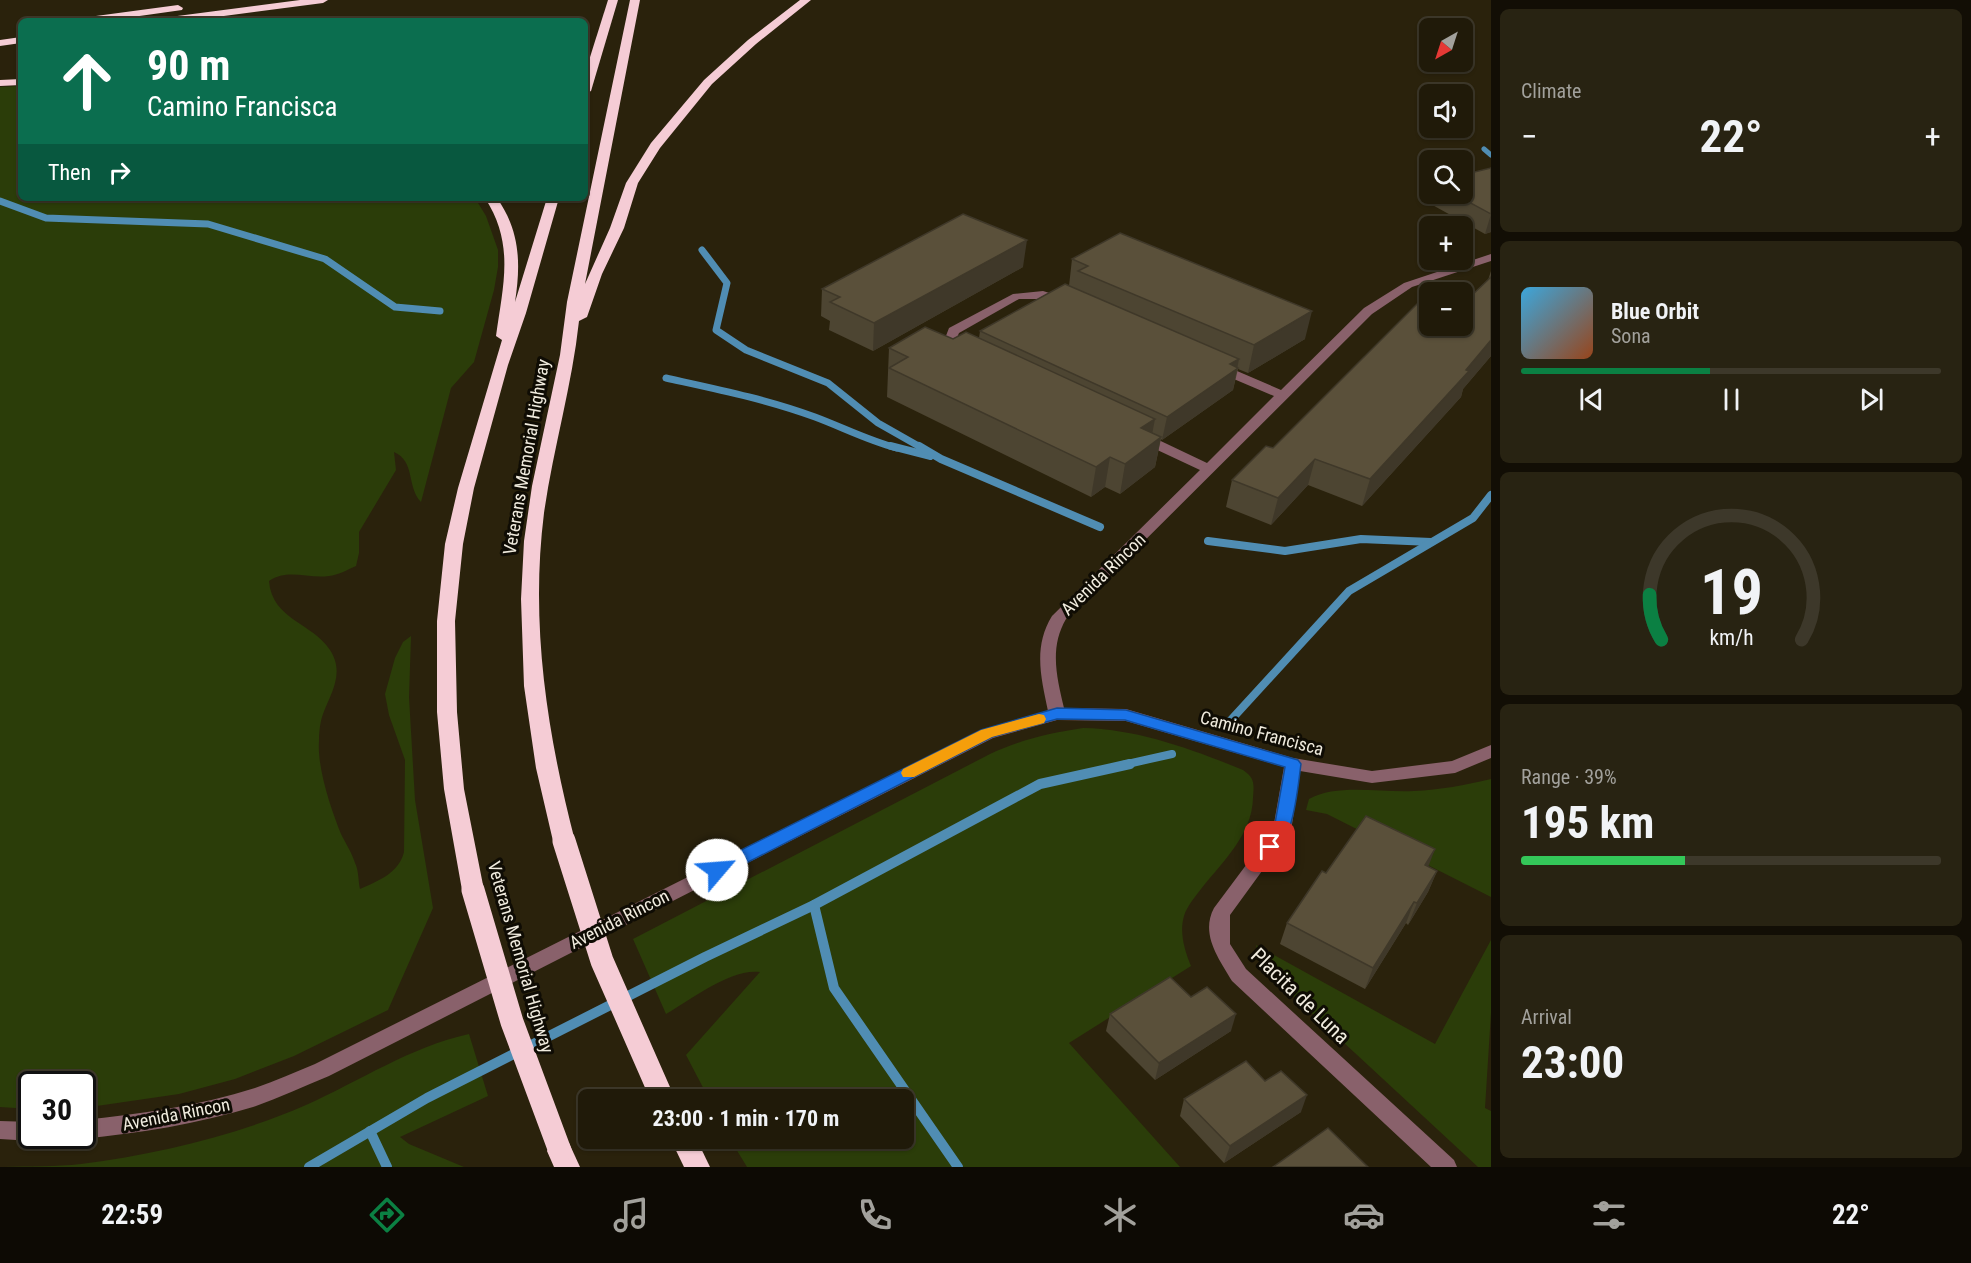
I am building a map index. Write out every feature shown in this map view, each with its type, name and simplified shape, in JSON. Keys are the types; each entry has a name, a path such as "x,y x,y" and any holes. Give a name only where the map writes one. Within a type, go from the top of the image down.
{"highway":[{"path":"104,18 239,0"},
{"path":"185,18 323,0"},
{"path":"588,81 613,0"},
{"path":"571,341 574,302 635,0"},
{"path":"571,341 632,183 655,146 708,82 752,42 806,0"},
{"path":"0,32 18,29"},
{"path":"0,44 18,41"},
{"path":"0,83 18,82"},
{"path":"493,201 508,228 513,249 500,365"},
{"path":"500,365 519,313 552,201"},
{"name":"Veterans Memorial Highway","path":"571,341 536,512 530,570 535,692 542,744 564,841 602,961 658,1089"},
{"name":"Veterans Memorial Highway","path":"500,365 466,489 454,544 446,621 447,712 454,789 473,890 512,1022 564,1159"},
{"path":"688,1149 697,1167"}],"street":[{"name":"Avenida Rincon","path":"96,1128 166,1119 208,1109 254,1097 322,1070 987,734 1057,714 1045,655 1048,636 1053,626 1282,395 1379,302 1424,278 1491,257"},
{"path":"973,357 952,345 950,340 953,331 1010,299 1024,294 1043,295 1075,305"},
{"path":"1202,360 1282,395"},
{"path":"1129,431 1209,469"},
{"name":"Camino Francisca","path":"1057,714 1126,715 1293,764 1372,777 1455,767 1491,751"},
{"name":"Placita de Luna","path":"1293,764 1282,831 1221,913 1220,945 1239,975 1446,1167"},
{"path":"0,1130 18,1131"}],"green space":[{"path":"18,86 18,201 477,201 486,216 498,250 494,290 474,362 451,388 421,502 416,496 405,462 394,452 396,470 359,532 359,553 356,566 321,577 291,574 269,581 277,604 285,613 323,641 334,658 335,683 320,728 320,763 333,813 356,866 360,889 393,871 398,866 404,852 405,760 389,715 385,694 395,658 403,642 411,636 409,697 415,800 433,908 388,1010 294,1056 235,1079 179,1094 96,1106 96,1071 18,1071 18,1108 0,1107 0,87"},
{"path":"1083,728 1144,736 1243,770 1253,782 1251,811 1242,836 1191,902 1184,916 1182,935 1191,966 1069,1043 1180,1167 747,1167 736,1149 914,1149 914,1089 704,1089 686,1055 760,972 749,972 724,980 666,1014 633,939 990,754 1058,732"},
{"path":"1491,779 1491,897 1327,814 1306,810 1309,799 1333,791 1424,790"},
{"path":"1491,940 1491,1013 1485,1108 1491,1111 1491,1167 1478,1167 1274,978 1262,963 1256,945 1435,1044"},
{"path":"469,1034 488,1096 400,1137 409,1144 464,1167 3,1167 62,1166 110,1160 224,1135 306,1105 426,1047"}],"building":[{"path":"1491,168 1491,214 1472,204 1473,172"},
{"path":"963,214 1027,240 874,323 830,302 840,297 822,289"},
{"path":"1120,233 1312,311 1254,345 1078,271 1088,266 1072,259"},
{"path":"1491,277 1491,340 1466,370 1469,371 1370,479 1315,459 1278,498 1232,480 1266,446 1273,448 1419,302 1419,336 1473,336 1473,294"},
{"path":"1065,284 1239,359 1230,364 1238,368 1167,417 980,331"},
{"path":"925,327 953,339 966,332 1155,419 1141,428 1161,437 1125,464 1110,457 1096,467 889,368 908,357 889,348"},
{"path":"1366,816 1435,849 1425,865 1437,871 1417,903 1414,902 1373,968 1287,923 1322,871 1326,873"},
{"path":"1170,977 1191,997 1207,987 1236,1014 1159,1063 1110,1014"},
{"path":"1246,1061 1265,1081 1281,1071 1307,1095 1230,1146 1184,1099"},
{"path":"1328,1128 1368,1167 1273,1167"}],"waterway":[{"path":"1484,149 1491,155"},
{"path":"0,201 46,218 208,224 325,259 395,307 440,311"},
{"path":"702,250 727,283 716,330 746,350 828,383 878,423 922,448"},
{"path":"666,378 778,405 897,448"},
{"path":"891,446 930,456"},
{"path":"919,446 941,459 1100,527"},
{"path":"1230,721 1349,591 1473,518 1491,495"},
{"path":"1208,541 1285,551 1361,539 1431,542"},
{"path":"1123,765 1172,754"},
{"path":"814,905 1040,784 1130,764"},
{"path":"370,1131 427,1098 705,957 814,905"},
{"path":"814,905 834,988 958,1167"},
{"path":"309,1167 370,1131"},
{"path":"370,1131 387,1167"}],"slow traffic":[{"path":"909,773 987,734 1039,719"}],"route":[{"path":"717,870 987,734 1057,714 1126,715 1293,764 1282,831 1270,847"}]}
